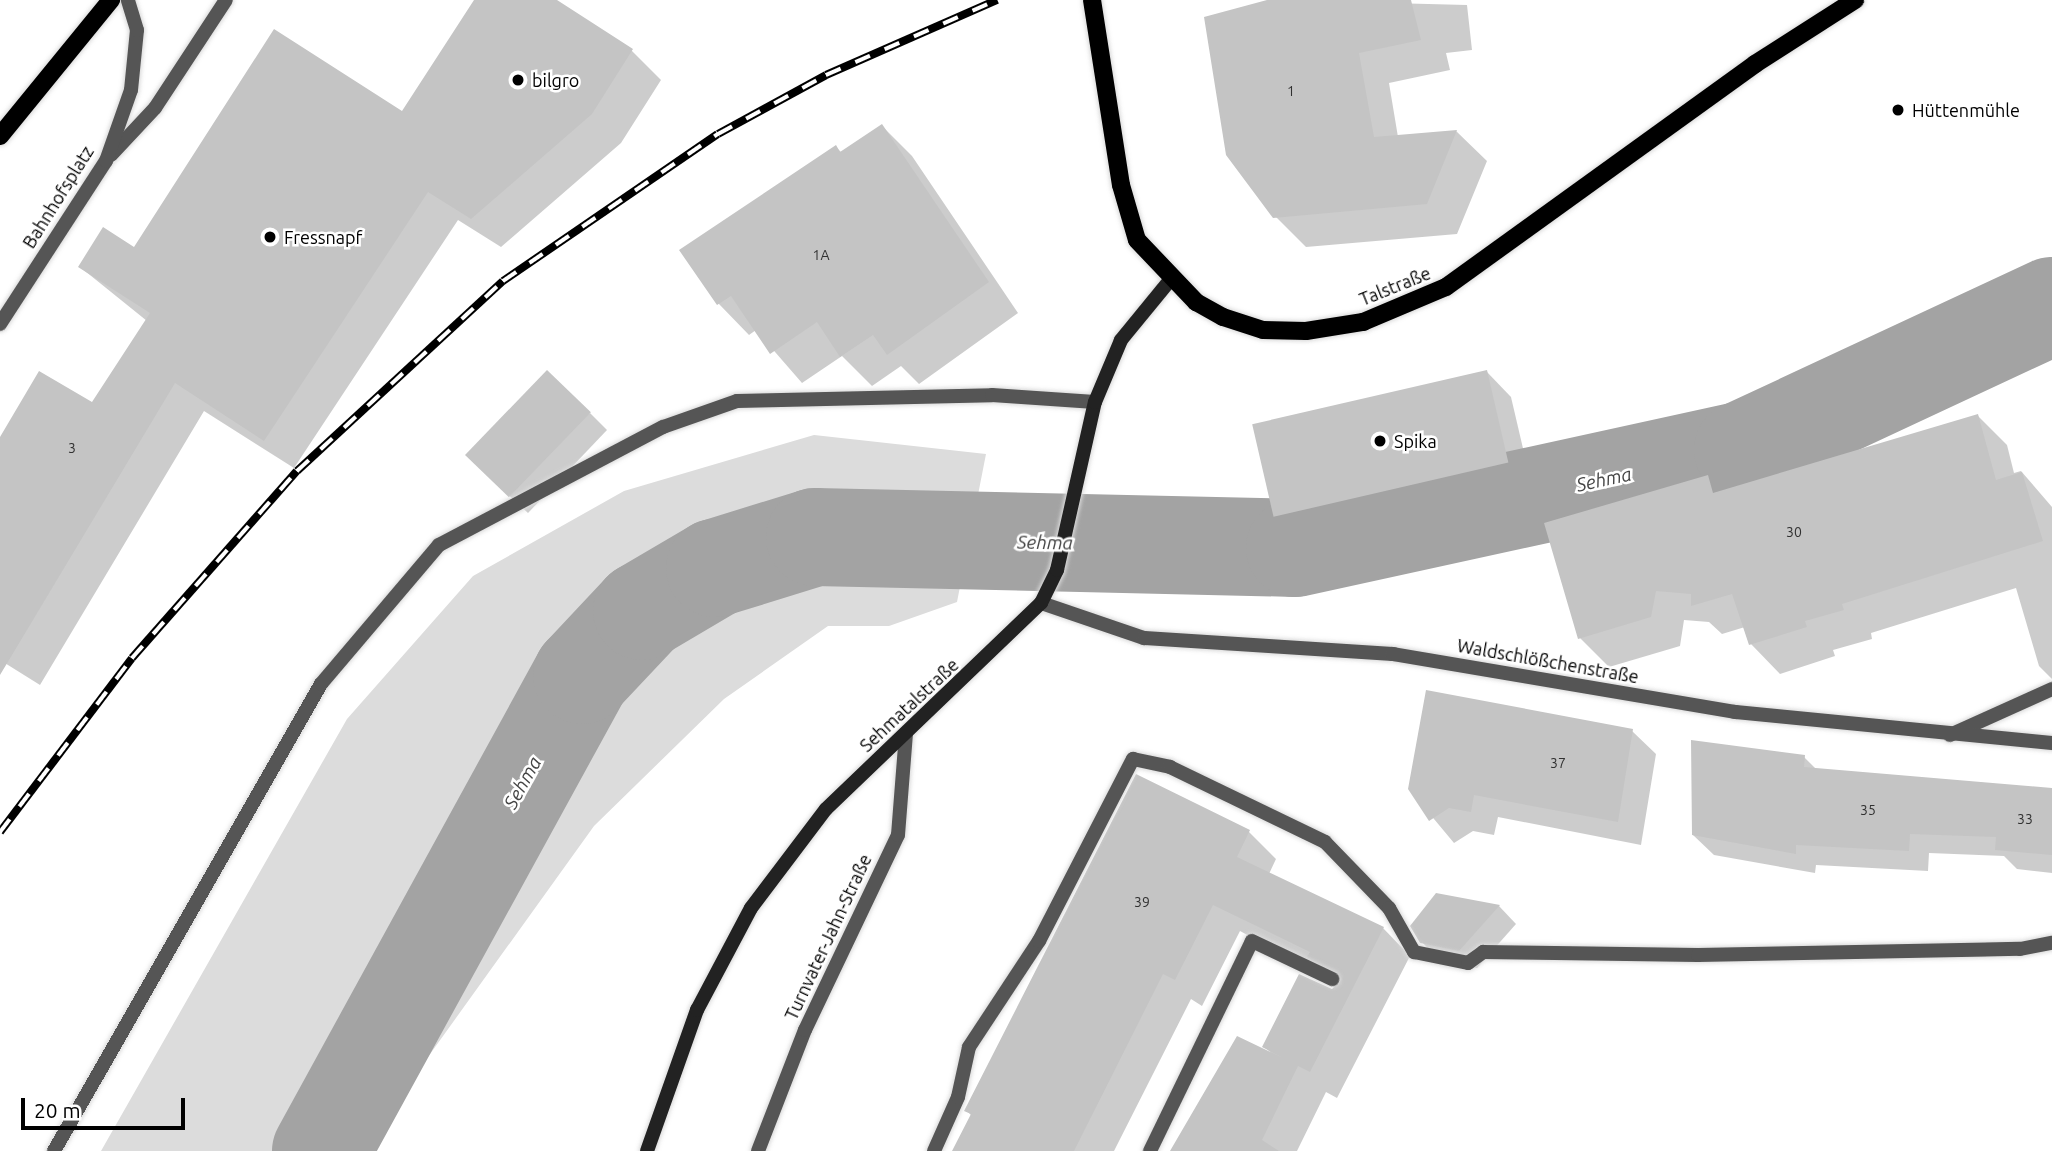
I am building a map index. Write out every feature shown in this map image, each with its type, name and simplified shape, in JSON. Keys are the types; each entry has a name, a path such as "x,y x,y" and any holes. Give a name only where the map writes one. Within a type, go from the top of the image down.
{"main road":[{"path":"0,136 111,0"},
{"name":"Talstraße","path":"1093,0 1128,215 1137,240 1171,279 1223,317 1263,330 1363,323 1406,307 1507,246 1755,64 1855,0"},
{"name":"Sehmatalstraße","path":"647,1151 697,1010 751,908 826,809 1041,603 1057,570 1077,466 1095,402 1121,340 1171,279"}],"street":[{"name":"Bahnhofsplatz","path":"0,324 106,161 131,90 137,30 128,0"},
{"path":"106,161 155,108 226,0"},
{"path":"54,1151 321,684 439,545 663,427 737,401 992,395 1095,402"},
{"name":"Waldschlößchenstraße","path":"1041,603 1144,638 1393,654 1735,712 1946,737 2052,743"},
{"path":"1946,737 2052,690"},
{"name":"Turnvater-Jahn-Straße","path":"758,1151 806,1030 898,835 906,733"},
{"path":"934,1151 958,1097 969,1047 1038,941 1133,759 1170,767 1325,842 1389,908 1414,952 1468,963 1483,952 1698,955 2020,949 2052,943"},
{"path":"1150,1151 1252,941 1332,979"}],"shaded area":[{"path":"814,435 986,454 957,602 889,626 828,626 724,699 594,826 392,1107 374,1151 101,1151 347,719 473,576 624,491"}],"building":[{"path":"474,0 557,0 633,49 592,114 471,219 428,192 264,441 175,383 0,675 0,437 39,371 92,402 150,313 78,267 103,227 134,247 274,29 402,111"},
{"path":"1267,0 1411,0 1421,40 1359,53 1374,137 1457,130 1427,204 1273,218 1226,155 1204,17"},
{"path":"882,124 989,282 887,355 873,335 840,357 817,322 770,354 731,296 717,305 679,250 836,145 840,152"},
{"path":"547,370 591,412 509,497 465,455"},
{"name":"Spika","path":"1487,370 1508,463 1274,517 1252,424"},
{"path":"1978,414 1996,480 2022,472 2043,541 1842,604 1844,610 1805,621 1807,627 1749,645 1732,594 1691,606 1691,594 1656,591 1651,617 1578,639 1544,523 1708,475 1713,493"},
{"path":"1426,690 1633,729 1618,822 1474,795 1471,812 1449,808 1429,821 1408,789"},
{"path":"1691,740 1805,755 1804,767 2052,788 2052,855 1995,850 1996,837 1910,834 1909,851 1796,845 1796,854 1692,835"},
{"path":"1136,774 1250,830 1237,857 1384,927 1310,1072 1298,1066 1262,1140 1279,1151 1170,1151 1237,1036 1283,1058 1262,1047 1299,974 1332,989 1342,979 1307,957 1310,952 1213,905 1175,980 1163,974 1074,1151 952,1151 971,1114 964,1111"},
{"path":"1436,893 1500,905 1459,951 1420,943 1410,926"}],"waterway":[{"name":"Sehma","path":"321,1151 582,675 642,611 715,568 815,537 1295,548 1743,450 2052,306"}],"railway":[{"path":"0,832 132,658 297,471 503,281 718,134 826,75 997,0"}],"place":[{"name":"bilgro","path":"518,80"},
{"name":"Hüttenmühle","path":"1898,110"},
{"name":"Fressnapf","path":"270,237"},
{"name":"Spika","path":"1380,441"}]}
